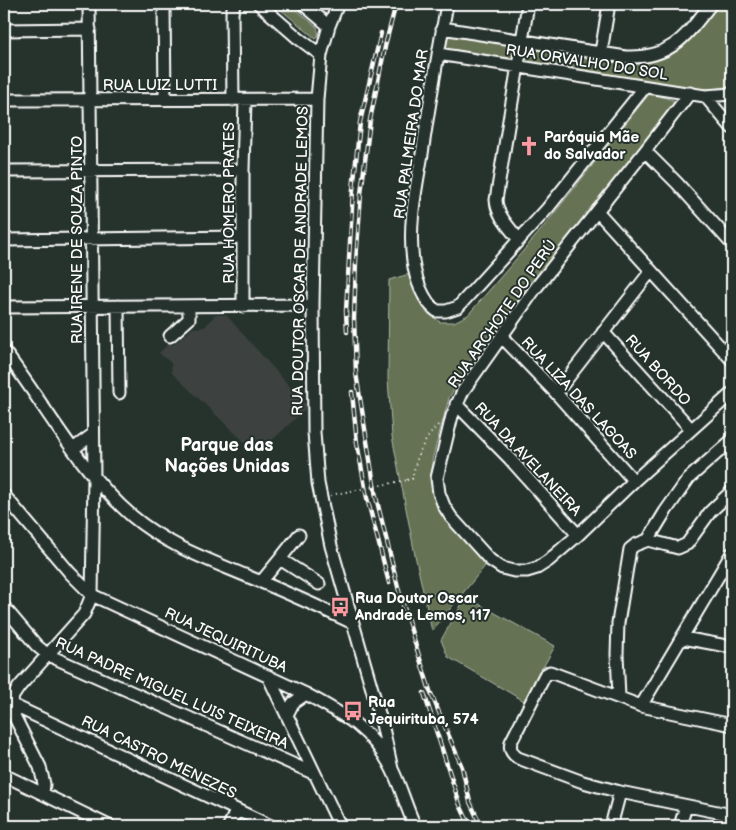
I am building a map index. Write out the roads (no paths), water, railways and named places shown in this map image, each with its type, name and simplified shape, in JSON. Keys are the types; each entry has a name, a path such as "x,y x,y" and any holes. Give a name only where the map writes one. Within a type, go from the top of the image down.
{"street":[{"name":"RUA IRENE DE SOUZA PINTO","path":"90,4 92,435 94,477 92,595"},
{"path":"164,4 165,100"},
{"path":"232,100 232,13 234,4"},
{"path":"259,4 321,55"},
{"path":"303,4 329,26"},
{"name":"RUA DOUTOR OSCAR DE ANDRADE LEMOS","path":"338,4 329,26 321,55 317,99 313,305 314,432 320,497 331,546 382,724 392,769"},
{"name":"RUA PALMEIRA DO MAR","path":"447,4 413,210 413,261 421,288 429,304 437,311 442,312 458,307 547,210 645,87"},
{"path":"520,240 501,216 496,200 528,4"},
{"path":"601,52 609,4"},
{"path":"442,28 639,57 663,52 675,45 711,4"},
{"path":"4,30 90,29"},
{"name":"RUA ORVALHO DO SOL","path":"438,54 705,96 732,94"},
{"name":"RUA ARCHOTE DO PERÚ","path":"690,93 535,289 474,374 456,404 452,416 437,478 439,493 451,517 490,560 502,568 514,571 527,571 537,568 578,535 634,481 732,393"},
{"path":"705,96 732,128"},
{"name":"RUA LUIZ LUTTI","path":"4,100 317,99"},
{"name":"RUA HOMERO PRATES","path":"243,306 245,100"},
{"path":"645,151 677,183 732,244"},
{"path":"4,171 243,170"},
{"path":"597,211 732,360"},
{"path":"4,240 243,237"},
{"path":"556,393 652,272"},
{"path":"4,307 313,305"},
{"path":"118,306 119,393"},
{"path":"170,336 189,319 189,306"},
{"name":"RUA BORDO","path":"603,332 691,429"},
{"name":"RUA LIZA DAS LAGOAS","path":"501,336 556,393 634,481"},
{"path":"5,357 94,477 150,530 190,552 353,623"},
{"name":"RUA DA AVELANEIRA","path":"456,404 510,459 578,535"},
{"path":"73,449 92,435"},
{"path":"648,540 689,478 732,440"},
{"path":"619,698 617,634 629,552 633,546 648,540 678,548 687,544 710,512 732,491"},
{"name":"RUA JEQUIRITUBA","path":"4,495 70,573 92,595 306,694 352,720 372,738 392,769 415,826"},
{"path":"261,582 299,535"},
{"path":"641,706 682,638 728,569 732,553"},
{"path":"280,560 319,584"},
{"path":"43,793 43,774 6,702 84,614 92,595"},
{"name":"RUA PADRE MIGUEL LUIS TEIXEIRA","path":"4,608 37,646 48,655 315,774"},
{"path":"682,638 732,647"},
{"path":"732,726 641,706 548,672 511,742 511,751 518,758 583,782 620,792 732,815"},
{"path":"268,676 340,826"},
{"path":"286,714 293,703 306,694"},
{"name":"RUA CASTRO MENEZES","path":"6,702 271,826"},
{"path":"20,728 34,714"},
{"path":"372,738 382,724"},
{"path":"4,775 108,826"},
{"path":"611,826 620,792"},
{"path":"680,826 686,806"},
{"path":"229,826 236,811"}],"railway":[{"path":"396,4 370,120 361,194 354,318 356,373 376,497 400,595 430,691 462,767 470,802 481,826"},
{"path":"347,332 346,311 353,190 360,122 381,33"},
{"path":"352,392 357,443 367,498 389,583"},
{"path":"424,693 460,805 470,826"}],"place":[{"name":"Paróquia Mãe do Salvador","path":"529,146"},
{"name":"Rua Doutor Oscar Andrade Lemos, 117","path":"340,607"},
{"name":"Rua Jequirituba, 574","path":"353,711"}],"district":[{"name":"Parque das Nações Unidas","path":"227,455"}]}
